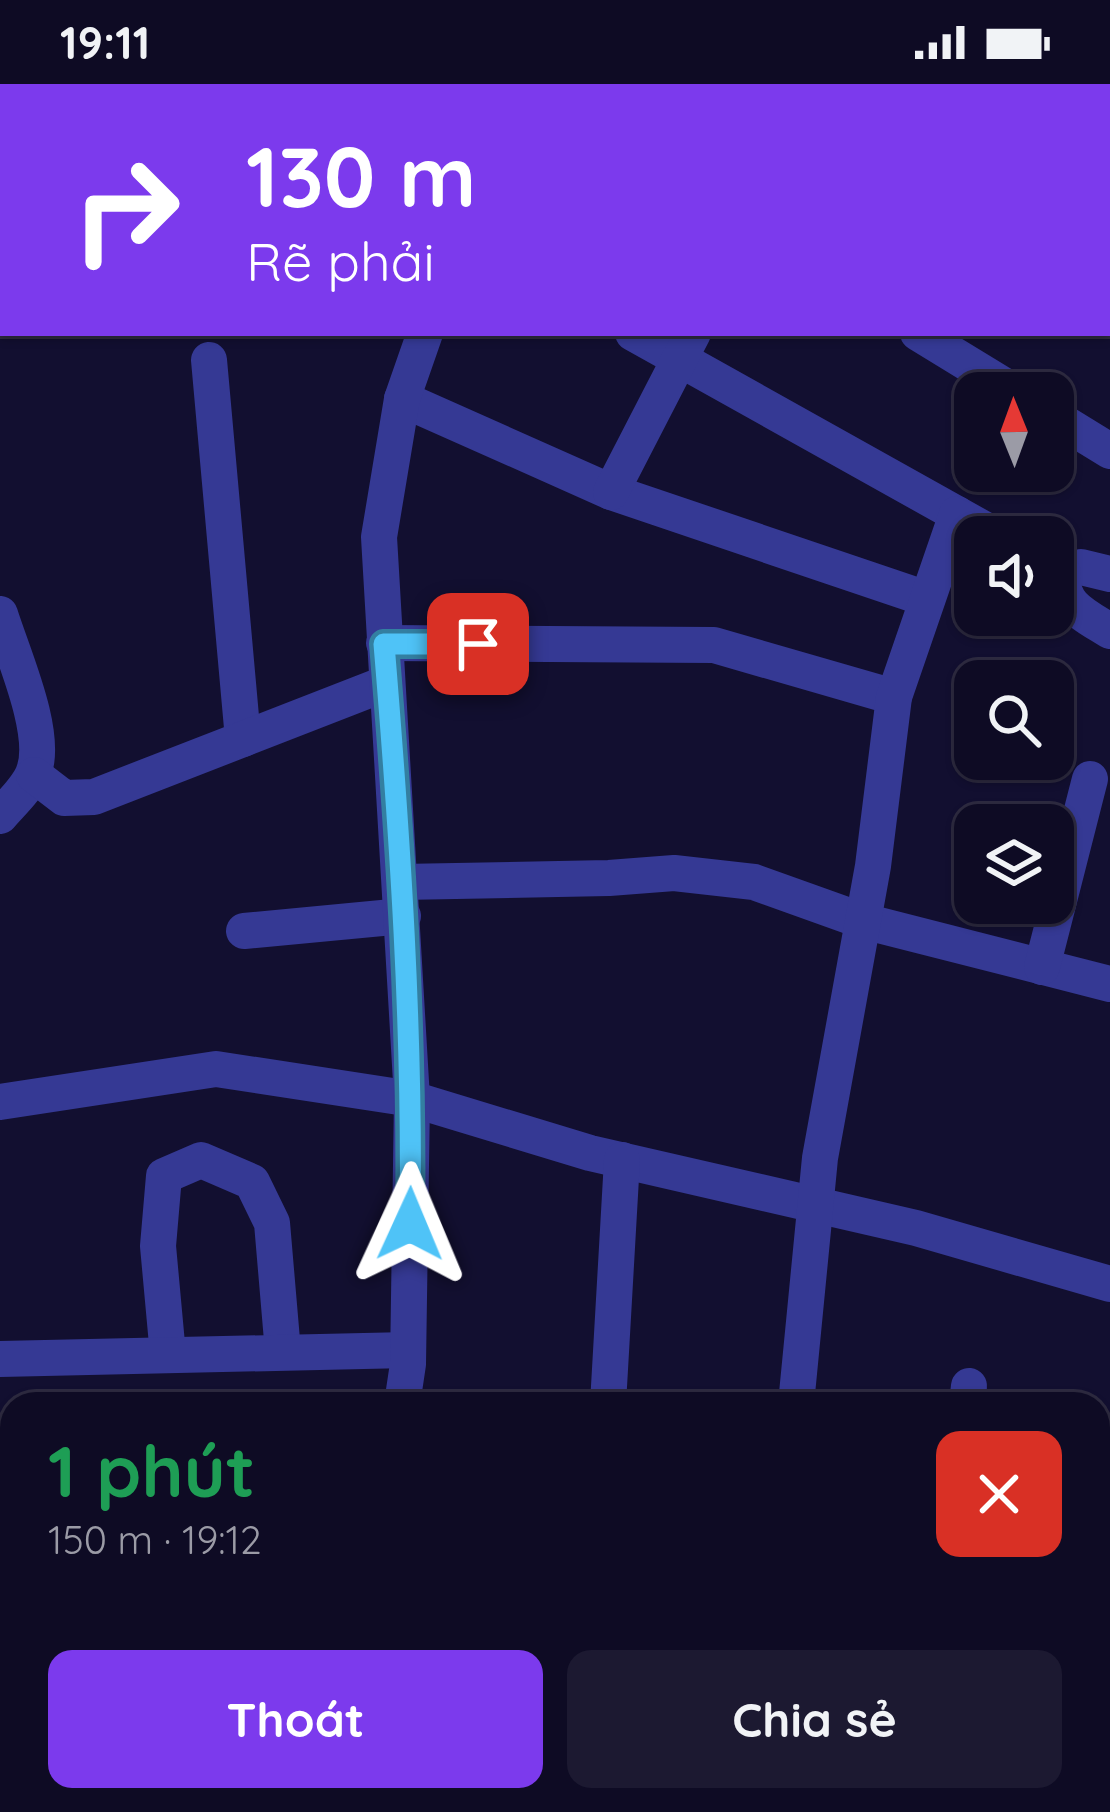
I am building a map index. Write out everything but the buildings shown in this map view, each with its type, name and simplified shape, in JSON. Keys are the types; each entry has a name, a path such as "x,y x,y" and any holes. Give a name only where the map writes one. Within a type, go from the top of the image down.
{"street":[{"path":"403,1392 412,1099 379,537 402,399 424,336"},
{"path":"645,336 686,346 961,516"},
{"path":"923,336 982,372"},
{"path":"611,492 686,346"},
{"path":"209,360 243,739"},
{"path":"402,399 611,492 927,599"},
{"path":"1074,429 1110,451"},
{"path":"797,1392 820,1158 863,921 894,697 957,514"},
{"path":"1074,568 1110,574"},
{"path":"1074,607 1110,631"},
{"path":"0,614 34,723 38,753 34,775 0,816"},
{"path":"384,644 714,645 894,697"},
{"path":"34,775 64,798 94,797 387,683"},
{"path":"1042,967 1090,779"},
{"path":"244,931 402,899 674,873 754,882 863,921 1110,984"},
{"path":"0,1102 216,1070 412,1099 622,1160 815,1204 1110,1283"},
{"path":"168,1355 158,1246 164,1176 201,1160 252,1182 272,1223 283,1352"},
{"path":"609,1392 622,1160"},
{"path":"0,1359 408,1350"}],"route":[{"path":"410,1224 412,1099 384,644 478,644"}]}
